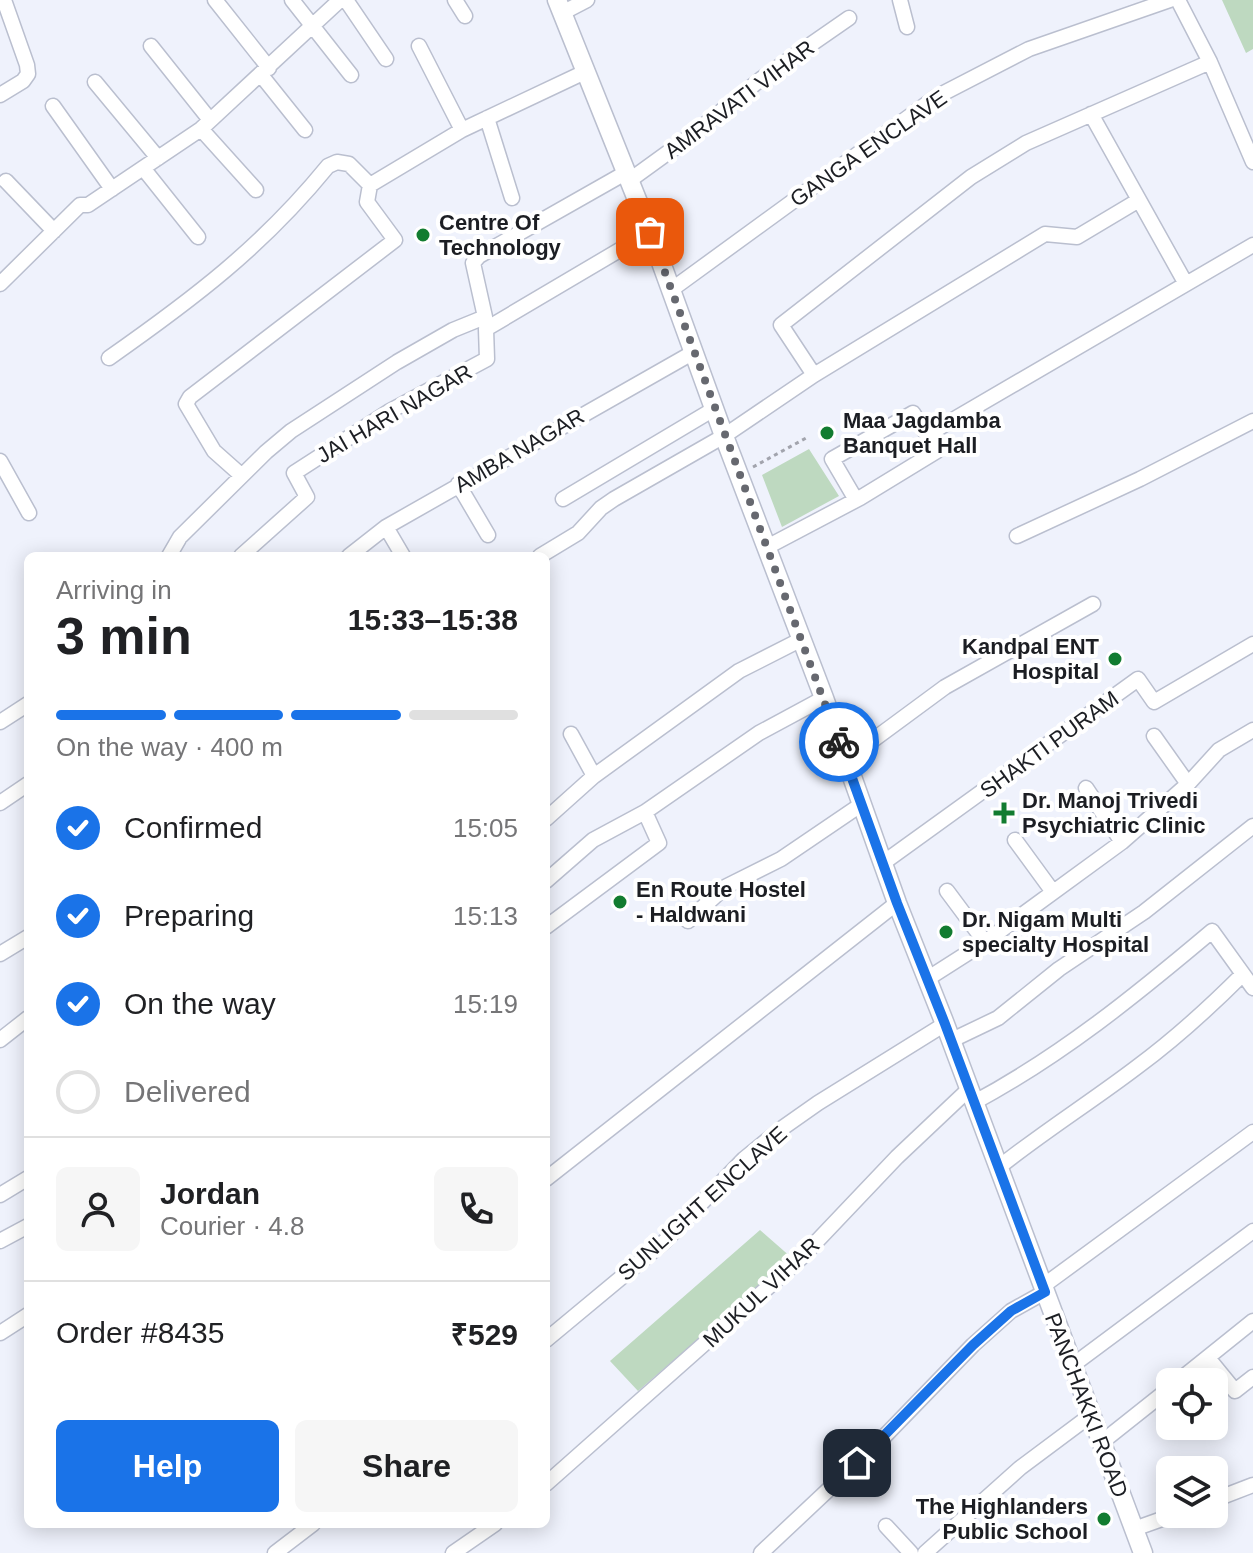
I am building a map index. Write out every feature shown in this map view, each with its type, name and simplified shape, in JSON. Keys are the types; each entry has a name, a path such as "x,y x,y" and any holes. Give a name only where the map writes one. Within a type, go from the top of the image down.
{"main road":[{"name":"PANCHAKKI ROAD","path":"559,6 629,176 824,698 897,903 1143,1553"}],"street":[{"path":"0,95 23,81 28,74 4,0"},
{"path":"215,0 305,130"},
{"path":"292,0 351,75"},
{"path":"0,284 80,205 88,205 206,125 340,0"},
{"path":"346,0 386,59"},
{"path":"455,0 465,16"},
{"path":"559,6 587,0"},
{"path":"900,0 907,27"},
{"name":"GANGA ENCLAVE","path":"671,290 936,97 1029,49 1170,0"},
{"path":"1178,0 1210,62 1253,162"},
{"name":"AMRAVATI VIHAR","path":"485,323 473,263 479,256 629,176 688,138 761,79 849,18"},
{"path":"151,46 256,190"},
{"path":"419,46 462,130"},
{"path":"814,375 781,325 971,177 1026,143 1210,62"},
{"path":"241,475 214,451 186,404 190,397 395,240 367,202 370,185 462,130 587,71"},
{"path":"95,82 158,158"},
{"path":"53,106 112,189"},
{"path":"1091,114 1186,284"},
{"path":"487,118 512,198"},
{"path":"109,358 213,283 261,239 328,166 337,162 349,164 370,185"},
{"path":"143,168 198,237"},
{"path":"6,181 54,231"},
{"path":"547,552 578,533 614,499 724,436 814,375 1045,234 1077,237 1139,200"},
{"path":"171,552 180,537 241,475 291,431 397,362 453,330 485,323 650,232"},
{"path":"927,435 1253,245"},
{"name":"JAI HARI NAGAR","path":"245,552 307,497 294,473 390,411 487,359 485,323"},
{"name":"AMBA NAGAR","path":"354,552 386,527 458,484 694,352"},
{"path":"563,499 714,409"},
{"path":"767,547 856,500 937,451 913,413 832,459 856,500"},
{"path":"1017,536 1140,479 1253,421"},
{"path":"0,463 29,513"},
{"path":"458,484 488,535"},
{"path":"386,527 401,552"},
{"path":"846,760 945,687 1093,604"},
{"path":"550,815 594,776 739,671 802,639"},
{"name":"SHAKTI PURAM","path":"883,863 1138,679 1154,702 1253,644"},
{"path":"550,878 593,840 645,812 759,733 824,698"},
{"path":"0,722 24,707"},
{"path":"927,979 985,942 1122,842 1188,784 1219,750 1253,730"},
{"path":"571,734 594,776"},
{"path":"1154,736 1188,784"},
{"path":"0,803 24,787"},
{"path":"1086,788 1122,842"},
{"path":"688,921 725,887 781,859 862,804"},
{"path":"550,924 659,843 645,812"},
{"name":"SUNLIGHT ENCLAVE","path":"550,1337 664,1242 744,1159 781,1129 818,1103 948,1033 998,1018 1059,969 1144,912 1253,826"},
{"path":"1015,840 1053,892"},
{"path":"947,891 985,942"},
{"path":"550,1176 897,903"},
{"name":"MUKUL VIHAR","path":"550,1480 801,1258 897,1157 970,1096 1007,1085 1105,1020 1212,931 1243,974"},
{"path":"0,954 24,939"},
{"path":"998,1168 1036,1137 1137,1067 1214,1003 1243,974 1253,988"},
{"path":"0,1040 24,1021"},
{"path":"761,1553 1011,1311 1253,1132"},
{"path":"0,1195 24,1180"},
{"path":"0,1241 24,1228"},
{"path":"1073,1365 1253,1231"},
{"path":"0,1333 24,1318"},
{"path":"1195,1368 1253,1321"},
{"path":"1208,1358 1235,1391 1253,1377"},
{"path":"1102,1442 1156,1399"},
{"path":"925,1553 1020,1468 1091,1415"},
{"path":"1228,1495 1253,1485"},
{"path":"1134,1529 1156,1521"},
{"path":"886,1526 911,1553"},
{"path":"275,1553 308,1528"},
{"path":"453,1553 489,1528"}],"path":[{"path":"739,475 808,437"}],"green space":[{"path":"1222,0 1253,0 1253,49 1246,53"},
{"path":"809,449 839,496 782,527 762,475"},
{"path":"760,1230 792,1258 638,1391 610,1361"}],"way so far":[{"path":"650,232 839,742"}],"place":[{"name":"Centre Of Technology","path":"423,235"},
{"name":"Maa Jagdamba Banquet Hall","path":"827,433"},
{"name":"Kandpal ENT Hospital","path":"1115,659"},
{"name":"Dr. Manoj Trivedi Psychiatric Clinic","path":"1004,813"},
{"name":"En Route Hostel - Haldwani","path":"620,902"},
{"name":"Dr. Nigam Multi specialty Hospital","path":"946,932"},
{"name":"The Highlanders Public School","path":"1104,1519"}],"route":[{"path":"839,742 1045,1292 1011,1311 973,1345 857,1463"}]}
